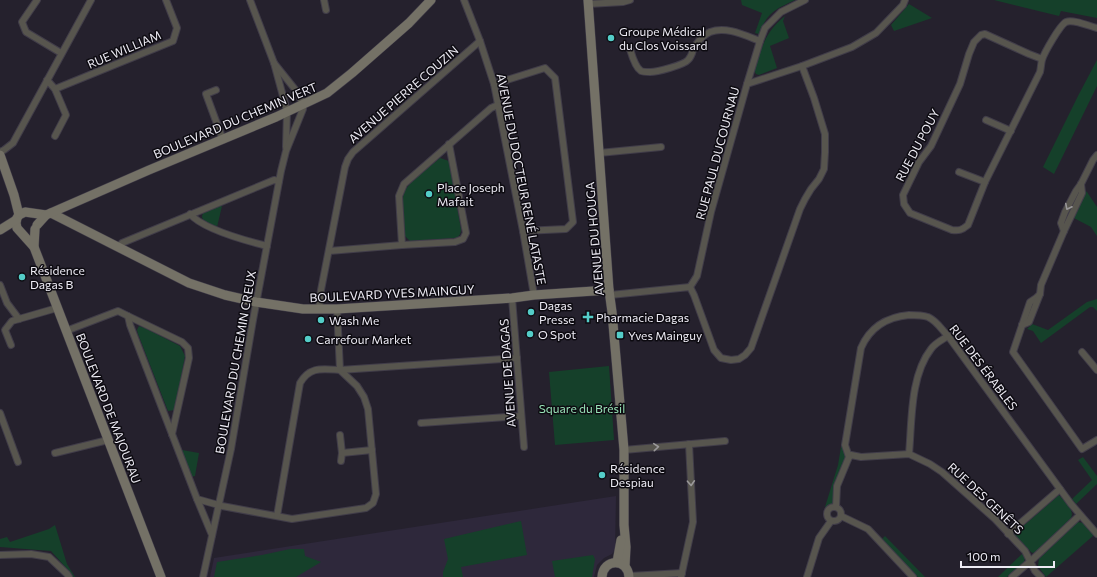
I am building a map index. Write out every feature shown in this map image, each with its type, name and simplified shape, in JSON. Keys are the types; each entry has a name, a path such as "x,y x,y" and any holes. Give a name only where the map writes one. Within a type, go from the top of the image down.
{"street":[{"path":"37,0 22,22 26,32 61,54"},
{"path":"0,152 13,143 91,0"},
{"name":"RUE WILLIAM","path":"55,89 173,40 177,28 166,0"},
{"path":"250,0 290,110 297,124"},
{"path":"324,0 326,10"},
{"name":"BOULEVARD DU CHEMIN VERT","path":"36,227 49,214 276,117 327,93 409,23 431,0"},
{"name":"AVENUE DU DOCTEUR RENÉ LATASTE","path":"464,0 480,41 494,84 534,295"},
{"path":"588,2 623,2 630,0"},
{"path":"746,84 765,28 781,12 805,0"},
{"name":"RUE PAUL DUCOURNAU","path":"690,287 697,276 711,212 746,84 802,66 852,47 876,32 903,5 906,0"},
{"name":"AVENUE DU HOUGA","path":"588,2 609,293 624,450 624,525 620,546 621,564"},
{"name":"RUE DU POUY","path":"1042,59 985,34 981,35 974,42 960,84 931,146 919,162 903,195 904,204 910,213 952,230 963,229 968,225 985,182 1040,72 1042,59 1055,35 1067,21 1097,28"},
{"path":"630,49 638,67 641,70 649,72 687,62 692,56 695,46 699,40 714,31 726,30 760,41"},
{"name":"AVENUE PIERRE COUZIN","path":"319,309 321,290 345,167 348,159 353,152 480,41"},
{"path":"274,63 298,93 303,104"},
{"path":"609,293 690,287 714,350 721,358 731,360 739,359 751,348 800,210 805,199 824,169 825,134 802,66"},
{"path":"494,84 545,68 555,78 573,222 566,229 523,231"},
{"path":"47,80 55,89 66,115 55,136"},
{"path":"216,90 206,94 223,140"},
{"name":"BOULEVARD DU CHEMIN CREUX","path":"286,151 303,109 303,104"},
{"path":"402,245 399,196 404,184 491,108 498,105"},
{"name":"BOULEVARD DU CHEMIN CREUX","path":"203,577 231,449 256,302 286,151 290,110"},
{"path":"986,120 1011,131"},
{"path":"329,251 455,242 463,239 466,233 449,144"},
{"path":"599,153 661,147"},
{"path":"0,155 23,215"},
{"path":"1097,155 1065,212 1061,222 1064,232 1042,285 1040,294 1030,302 1013,352 1082,449 1097,440"},
{"path":"959,172 985,182"},
{"path":"119,247 122,243 190,214 274,180 279,181"},
{"path":"74,203 72,211 75,224"},
{"path":"0,231 23,215 49,214"},
{"name":"BOULEVARD YVES MAINGUY","path":"49,214 75,224 189,283 224,295 256,302 303,309 337,309 512,298 534,295 609,293"},
{"path":"190,214 195,220 216,230 267,246"},
{"path":"0,231 20,231 30,233 36,227 36,218 23,215"},
{"path":"20,231 16,225 23,215"},
{"name":"BOULEVARD DE MAJOURAU","path":"34,247 36,227"},
{"name":"BOULEVARD DE MAJOURAU","path":"20,231 34,247 161,577"},
{"path":"0,285 7,303 19,319"},
{"name":"AVENUE DE DAGAS","path":"512,298 524,447"},
{"path":"11,345 5,330 12,321 57,308"},
{"path":"197,499 219,505 292,519 366,508 373,503 376,494 368,409 364,397 357,386 340,370 337,309"},
{"path":"66,331 118,311 182,342 188,348 189,358 172,434"},
{"name":"RUE DES ÉRABLES","path":"849,457 845,445 861,348 865,338 886,320 898,316 918,315 928,317 938,324 948,336 1060,489 1097,534"},
{"path":"128,316 130,325 212,535"},
{"path":"909,454 914,392 920,370 931,349 938,342 948,336"},
{"path":"1082,352 1097,370"},
{"path":"277,516 300,383 304,376 310,371 317,369 340,370 517,358"},
{"path":"0,413 18,462"},
{"path":"421,423 521,416"},
{"path":"340,435 342,453 341,461"},
{"path":"55,453 108,440"},
{"path":"624,450 725,441"},
{"path":"602,577 602,571 609,564 621,564 628,569 630,576 681,575 692,522 689,444"},
{"path":"342,453 372,450"},
{"name":"RUE DES GENÊTS","path":"849,457 851,455 861,457 909,454 930,464 942,472 995,519 1025,551 1035,571 1041,577"},
{"path":"849,457 837,486 836,507 841,512 841,516 868,529 913,577"},
{"path":"1008,534 1060,489"},
{"path":"831,521 827,515 828,511 836,507"},
{"path":"1012,577 1080,515"},
{"path":"831,521 837,521 841,516"},
{"path":"807,577 819,538 831,521"},
{"path":"0,554 31,554 49,557 69,577"}],"shaded area":[{"path":"616,496 615,549 612,554 604,558 597,565 594,577 210,577 214,558"}],"green space":[{"path":"741,0 795,0 772,12 765,21 759,34 755,33 762,13 742,5"},
{"path":"994,0 1097,0 1097,18 1061,11 1059,16"},
{"path":"909,4 932,18 894,31 891,25"},
{"path":"785,16 783,21 789,38 770,46 777,68 759,75 756,74 754,70 765,40 778,22"},
{"path":"1097,60 1097,86 1054,174 1043,167"},
{"name":"Place Joseph Mafait","path":"440,158 449,161 461,229 460,234 455,238 410,241 405,236 402,208 404,193 414,180"},
{"path":"1084,190 1097,207 1097,236 1091,227 1072,217"},
{"path":"218,206 222,206 217,227 204,222 202,217 203,212"},
{"path":"1097,299 1097,311 1093,307 1090,307 1041,343 1033,331 1027,329 1032,324 1048,330 1087,302"},
{"path":"139,326 180,346 185,356 175,410 168,411 138,334 137,330"},
{"name":"Square du Brésil","path":"609,366 614,440 555,445 549,372"},
{"path":"842,441 846,458 835,483 833,503 829,507 825,507 838,465"},
{"path":"182,450 199,453 195,476 190,477 181,453"},
{"path":"1083,457 1097,476 1097,484 1076,504 1072,499 1092,480 1078,460"},
{"path":"1059,495 1072,512 1071,518 1037,551 1033,553 1014,534"},
{"path":"521,521 527,555 461,567 463,577 443,577 443,572 448,559 444,539"},
{"path":"1077,522 1084,523 1094,535 1046,577 1038,566 1039,559"},
{"path":"55,525 67,564 75,577 73,577 51,551 0,547 0,539 7,537 10,542 49,529"},
{"path":"885,536 925,577 918,577 882,539"},
{"path":"290,549 304,549 305,556 321,562 296,577 214,577 217,562"},
{"path":"1022,554 1025,558 1024,562 1007,577 998,577"},
{"path":"593,555 595,559 592,577 555,577 552,561"}],"place":[{"name":"Groupe Médical du Clos Voissard","path":"611,38"},
{"name":"Place Joseph Mafait","path":"429,194"},
{"name":"Résidence Dagas B","path":"22,277"},
{"name":"Dagas Presse","path":"531,312"},
{"name":"Pharmacie Dagas","path":"588,317"},
{"name":"Wash Me","path":"321,320"},
{"name":"O Spot","path":"530,334"},
{"name":"Yves Mainguy","path":"620,335"},
{"name":"Carrefour Market","path":"308,339"},
{"name":"Résidence Despiau","path":"602,475"}]}
